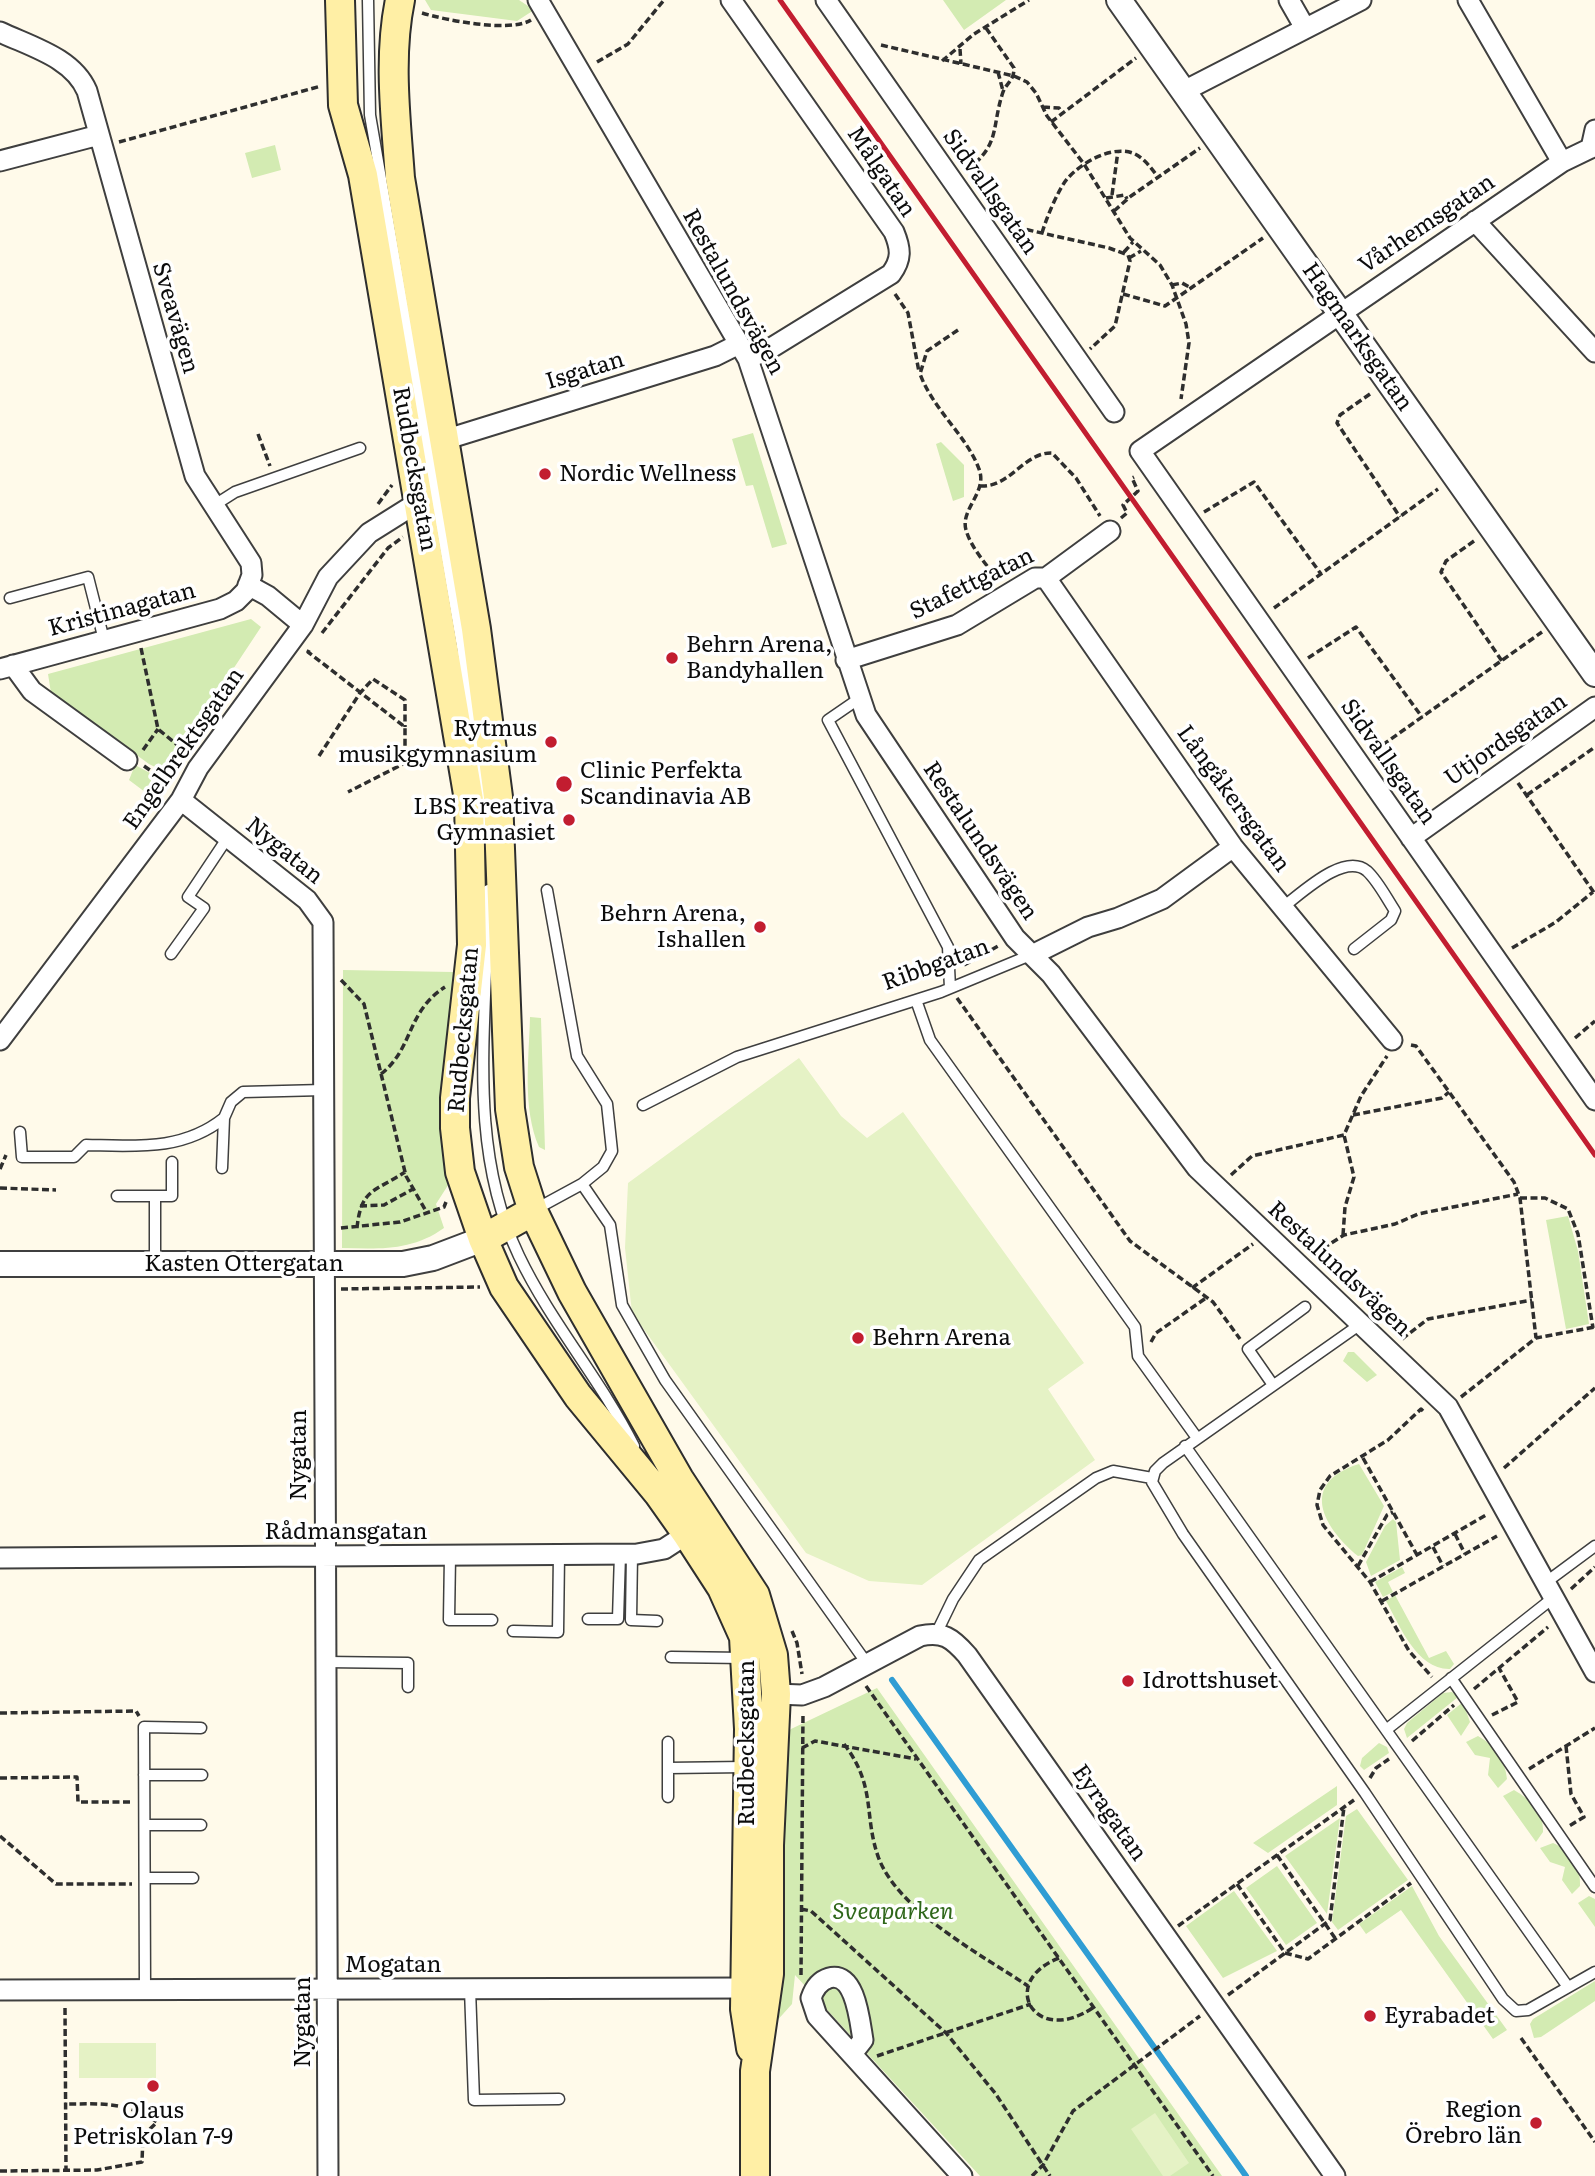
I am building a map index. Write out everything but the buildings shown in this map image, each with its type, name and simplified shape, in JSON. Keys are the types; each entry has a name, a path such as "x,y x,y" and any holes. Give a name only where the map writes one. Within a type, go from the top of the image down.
{"main road":[{"name":"Rudbecksgatan","path":"340,0 343,105 363,175 408,507 469,800 472,945 457,1076 455,1128 464,1184 495,1233 504,1287 571,1385 669,1486 755,1595 773,1655 776,1694 768,1870 769,1974 755,2071 755,2176"},
{"name":"Rudbecksgatan","path":"408,6 396,40 395,113 400,178 476,629 498,797 513,1141 533,1212 669,1486 687,1534 736,1614 748,1658 745,2009 755,2071"},
{"path":"495,1233 533,1212"}],"street":[{"name":"Målgatan","path":"731,0 894,232 900,247 899,263 885,278"},
{"name":"Sidvallsgatan","path":"826,0 1114,412"},
{"name":"Hagmarksgatan","path":"1119,0 1595,674"},
{"path":"1289,0 1305,28"},
{"path":"1184,91 1361,0"},
{"path":"1468,0 1562,162"},
{"name":"Restalundsvägen","path":"541,6 743,352 866,715 1016,938 1034,954 1216,1188 1390,1349 1448,1408 1489,1480 1546,1597 1595,1672"},
{"name":"Sveavägen","path":"0,32 69,65 80,75 195,476 251,563 252,575 248,585"},
{"path":"0,161 100,141"},
{"name":"Vårhemsgatan","path":"1140,451 1594,142"},
{"path":"1475,221 1595,352"},
{"path":"743,352 771,348 885,278"},
{"name":"Isgatan","path":"444,440 715,356 743,352"},
{"name":"Sidvallsgatan","path":"1140,451 1595,1100"},
{"name":"Engelbrektsgatan","path":"0,1040 181,800 198,768 303,625 328,577 369,533 408,507"},
{"name":"Stafettgatan","path":"846,660 957,625 1035,578 1046,578 1110,531"},
{"name":"Långåkersgatan","path":"1046,578 1233,847 1392,1040"},
{"path":"248,585 268,596 303,625"},
{"name":"Kristinagatan","path":"6,667 220,609 236,601 248,585"},
{"path":"6,667 32,691 131,760"},
{"name":"Utjordsgatan","path":"1411,838 1595,707"},
{"name":"Nygatan","path":"181,800 317,911 323,922 328,2176"},
{"name":"Ribbgatan","path":"1034,954 1087,927 1118,918 1162,899 1233,847"},
{"name":"Kasten Ottergatan","path":"0,1264 403,1264 433,1258 495,1233"},
{"name":"Rådmansgatan","path":"0,1558 626,1554 664,1549 687,1534"},
{"path":"776,1694 802,1695 862,1669 920,1636 937,1632"},
{"name":"Eyragatan","path":"937,1632 953,1638 967,1655 1335,2176"},
{"name":"Mogatan","path":"0,1990 745,1988"},
{"path":"857,2060 962,2176"}],"lane":[{"path":"368,0 370,115 462,647 487,847"},
{"path":"213,506 235,492 360,448"},
{"path":"10,598 88,577 104,640"},
{"path":"860,698 828,720 948,947 950,988"},
{"path":"171,954 204,908 187,897 228,837"},
{"path":"1283,907 1337,868 1358,866 1368,872 1395,911 1391,920 1354,949"},
{"path":"488,882 483,992 485,1123 495,1233 537,1288 669,1486"},
{"path":"533,1212 583,1184 603,1167 612,1150 607,1104 577,1056 547,890"},
{"name":"Ribbgatan","path":"643,1105 737,1057 916,1000 1034,954"},
{"path":"916,1000 930,1040 1135,1327 1138,1356 1197,1438"},
{"path":"20,1132 22,1157 74,1157 86,1145 176,1144 207,1132 224,1118 232,1102 243,1092 323,1090"},
{"path":"222,1168 224,1118"},
{"path":"117,1196 172,1195 172,1162"},
{"path":"583,1184 610,1225 622,1305 666,1380 862,1669"},
{"path":"155,1196 155,1264"},
{"path":"1273,1385 1248,1349 1306,1307"},
{"path":"1152,1478 1163,1463 1185,1446 1362,1323"},
{"path":"612,1403 669,1486"},
{"path":"1185,1446 1569,1987"},
{"path":"937,1632 953,1599 979,1560 990,1552 1096,1478 1113,1471 1152,1478"},
{"path":"1152,1478 1156,1492 1183,1534 1511,2008 1528,2010 1595,1972"},
{"path":"1386,1730 1546,1597 1595,1546"},
{"path":"513,1631 558,1632 559,1554"},
{"path":"588,1619 618,1619 626,1554"},
{"path":"626,1554 631,1620 657,1621"},
{"path":"450,1556 449,1620 492,1620"},
{"path":"671,1657 748,1658"},
{"path":"325,1662 408,1663 408,1688"},
{"path":"1451,1678 1595,1887"},
{"path":"145,1990 144,1727 201,1728"},
{"path":"668,1742 668,1797"},
{"path":"668,1768 749,1767"},
{"path":"144,1775 202,1775"},
{"path":"145,1825 201,1825"},
{"path":"145,1881 193,1878"},
{"path":"470,1989 474,2100 559,2099"}],"path":[{"path":"579,71 628,44 664,0"},
{"path":"942,61 949,53 960,49 974,34 1029,0"},
{"path":"408,6 442,19 511,25 526,24 541,6"},
{"path":"952,180 978,162 991,146 1003,91 1014,76 1014,68 986,28"},
{"path":"856,43 866,40 942,61 1014,76 1030,85 1051,122 1086,166 1133,242 1160,265 1172,285 1189,342 1181,395 1192,415"},
{"path":"1051,122 1152,47"},
{"path":"960,49 961,64"},
{"path":"998,72 1003,91"},
{"path":"100,141 326,85 327,94"},
{"path":"1043,107 1059,108 1062,112"},
{"path":"1114,211 1216,137"},
{"path":"1042,233 1048,214 1054,208 1064,184 1100,156 1118,151 1136,154 1158,177"},
{"path":"1112,195 1118,151"},
{"path":"1106,198 1125,195 1127,199"},
{"path":"989,233 1005,225 1124,252 1129,258"},
{"path":"1122,294 1164,306 1279,226"},
{"path":"1124,252 1133,242"},
{"path":"1076,358 1110,334 1129,258 1141,251"},
{"path":"885,278 908,313 920,374 939,412 978,467 979,486 967,514 966,530 1007,593"},
{"path":"1172,285 1182,283 1191,288"},
{"path":"920,374 927,351 958,330"},
{"path":"1388,381 1340,415 1337,424 1399,517"},
{"path":"258,434 274,478"},
{"path":"979,486 997,485 1041,454 1052,453 1076,478 1110,531 1128,513 1123,505 1138,491 1132,478 1140,473 1140,451"},
{"path":"1258,619 1455,476"},
{"path":"371,510 388,493 394,480"},
{"path":"1190,522 1254,482 1321,574"},
{"path":"388,493 408,507"},
{"path":"1493,528 1440,568 1446,582 1502,661"},
{"path":"405,727 308,652 388,548 407,534 411,542"},
{"path":"1358,762 1558,621"},
{"path":"1293,668 1356,627 1422,717"},
{"path":"137,632 158,729 187,753"},
{"path":"319,756 360,693 373,679 405,701 405,763 348,792"},
{"path":"158,729 131,760 169,783 181,800"},
{"path":"184,760 191,747"},
{"path":"1527,795 1595,747"},
{"path":"1496,959 1556,922 1594,893 1508,769"},
{"path":"161,794 175,775"},
{"path":"1589,885 1595,880"},
{"path":"323,971 346,982 363,1004 405,1172 427,1213"},
{"path":"382,1074 400,1054 420,1008 452,983"},
{"path":"950,988 1130,1241 1206,1298 1248,1349"},
{"path":"1561,1051 1595,1021"},
{"path":"1344,1235 1345,1207 1354,1177 1344,1135 1352,1115 1390,1052 1392,1040 1416,1046 1514,1182 1519,1196 1536,1338"},
{"path":"1352,1115 1442,1098 1449,1092"},
{"path":"1216,1188 1252,1156 1344,1135"},
{"path":"357,1228 359,1206 367,1195 405,1172"},
{"path":"323,1228 357,1228 400,1222 444,1207 452,1188 464,1184"},
{"path":"0,1188 56,1190"},
{"path":"359,1206 384,1205 413,1189"},
{"path":"1302,1268 1323,1247 1344,1235 1395,1224 1419,1214 1519,1196 1545,1198 1568,1209 1578,1234 1594,1328 1536,1338 1437,1416 1436,1422 1421,1409 1388,1440 1363,1458 1330,1476 1317,1497 1323,1525 1370,1582 1409,1651 1441,1686"},
{"path":"1192,1288 1266,1235"},
{"path":"337,1289 479,1287 489,1290"},
{"path":"1152,1350 1152,1338 1156,1333 1206,1298"},
{"path":"1390,1349 1428,1319 1532,1300"},
{"path":"1489,1480 1595,1388"},
{"path":"1363,1458 1418,1555"},
{"path":"1482,1503 1505,1545"},
{"path":"1357,1566 1387,1515 1393,1512"},
{"path":"1370,1582 1488,1514"},
{"path":"1454,1534 1465,1554"},
{"path":"1381,1601 1499,1535"},
{"path":"1432,1546 1443,1566"},
{"path":"1546,1597 1550,1626"},
{"path":"1481,1721 1518,1702 1499,1668"},
{"path":"862,1669 918,1759 1213,2176"},
{"path":"0,1713 136,1711 144,1727"},
{"path":"1518,1775 1595,1728"},
{"path":"802,1748 815,1741 918,1759"},
{"path":"844,1744 859,1763 867,1784 878,1857 888,1878 918,1909 1028,1986"},
{"path":"1558,1833 1584,1817 1571,1794 1566,1746"},
{"path":"801,1985 802,1755"},
{"path":"0,1779 77,1777 78,1802 144,1801"},
{"path":"1032,2176 1043,2165 1073,2111 1330,1920 1344,1807"},
{"path":"0,1836 56,1884 145,1881"},
{"path":"1277,1855 1335,1938"},
{"path":"1237,1884 1285,1953 1308,1959 1421,1875"},
{"path":"801,1909 811,1911 946,2033 995,2093 1050,2176"},
{"path":"1059,1958 1038,1968 1028,1986 1031,2004 1045,2020 1062,2022 1094,2007"},
{"path":"64,1990 65,2170"},
{"path":"857,2060 869,2059 1031,2004"},
{"path":"1521,2038 1595,2142"},
{"path":"0,2171 21,2174 97,2169 142,2162 143,2136 157,2122 138,2109 108,2104 65,2104"},
{"path":"97,2169 97,2176"}],"green space":[{"path":"425,0 519,0 534,10 517,21 431,10"},
{"path":"943,0 1006,0 964,30"},
{"path":"275,145 281,170 252,178 245,153"},
{"path":"753,433 787,544 772,548 753,485 746,486 732,439"},
{"path":"941,442 964,465 964,497 953,501 936,444"},
{"path":"251,619 261,627 165,772 149,764 51,693 48,674"},
{"path":"135,765 150,773 152,787 145,792 129,780"},
{"path":"343,970 453,972 446,1138 452,1179 436,1204 444,1228 432,1236 408,1245 342,1248"},
{"path":"530,1017 541,1018 545,1150 539,1147 528,1100"},
{"name":"Behrn Arena","path":"799,1058 841,1116 867,1138 903,1112 1084,1363 1048,1389 1095,1460 922,1585 869,1581 806,1553 632,1313 625,1248 628,1183"},
{"path":"1568,1216 1578,1251 1589,1324 1566,1329 1546,1220"},
{"path":"1348,1352 1354,1352 1377,1375 1367,1382 1343,1361"},
{"path":"1359,1464 1384,1506 1362,1555 1358,1556 1335,1532 1322,1506 1328,1482 1340,1472"},
{"path":"1393,1519 1396,1522 1400,1560 1371,1576 1366,1562 1385,1526"},
{"path":"1402,1567 1405,1573 1388,1582 1393,1592 1383,1597 1375,1582"},
{"path":"1395,1595 1429,1658 1446,1651 1454,1664 1450,1669 1428,1662 1411,1645 1386,1601"},
{"name":"Sveaparken","path":"877,1688 1222,2176 980,2176 795,1975 792,2004 774,2024 779,1963 784,1962 775,1953 782,1738 791,1729"},
{"path":"1452,1692 1458,1697 1407,1738 1404,1729 1407,1723 1443,1693"},
{"path":"1463,1702 1470,1722 1461,1736 1447,1715"},
{"path":"1478,1736 1494,1749 1504,1766 1507,1779 1498,1788 1488,1775 1490,1758 1475,1755 1466,1742"},
{"path":"1379,1743 1387,1747 1389,1753 1364,1770 1360,1766 1362,1758"},
{"path":"1337,1786 1337,1805 1268,1853 1253,1843"},
{"path":"1514,1790 1531,1802 1539,1813 1543,1832 1536,1842 1503,1796"},
{"path":"1357,1809 1408,1880 1338,1930 1332,1922 1346,1816"},
{"path":"1340,1818 1327,1914 1285,1856"},
{"path":"1553,1843 1565,1850 1577,1866 1580,1886 1572,1894 1562,1880 1565,1867 1550,1862 1540,1848"},
{"path":"1277,1866 1317,1923 1286,1945 1246,1888"},
{"path":"1412,1886 1439,1936 1507,2030 1493,2039 1401,1910 1366,1934 1359,1924"},
{"path":"1234,1891 1277,1951 1223,1978 1186,1926"},
{"path":"1589,1896 1595,1899 1595,1927 1578,1903"},
{"path":"1595,1981 1595,2001 1541,2037 1534,2038 1530,2024 1533,2019"},
{"path":"79,2043 156,2043 156,2078 79,2078"},
{"path":"1155,2113 1189,2163 1170,2176 1163,2176 1131,2129"}],"waterway":[{"path":"892,1680 1246,2176"}],"railway":[{"path":"780,0 1595,1155"}],"place":[{"name":"Nordic Wellness","path":"545,474"},
{"name":"Behrn Arena, Bandyhallen","path":"672,658"},
{"name":"Rytmus musikgymnasium","path":"551,742"},
{"name":"Clinic Perfekta Scandinavia AB","path":"564,784"},
{"name":"LBS Kreativa Gymnasiet","path":"569,820"},
{"name":"Behrn Arena, Ishallen","path":"760,927"},
{"name":"Behrn Arena","path":"858,1338"},
{"name":"Idrottshuset","path":"1128,1681"},
{"name":"Eyrabadet","path":"1370,2016"},
{"name":"Olaus Petriskolan 7-9","path":"153,2086"},
{"name":"Region Örebro län","path":"1536,2123"}]}
